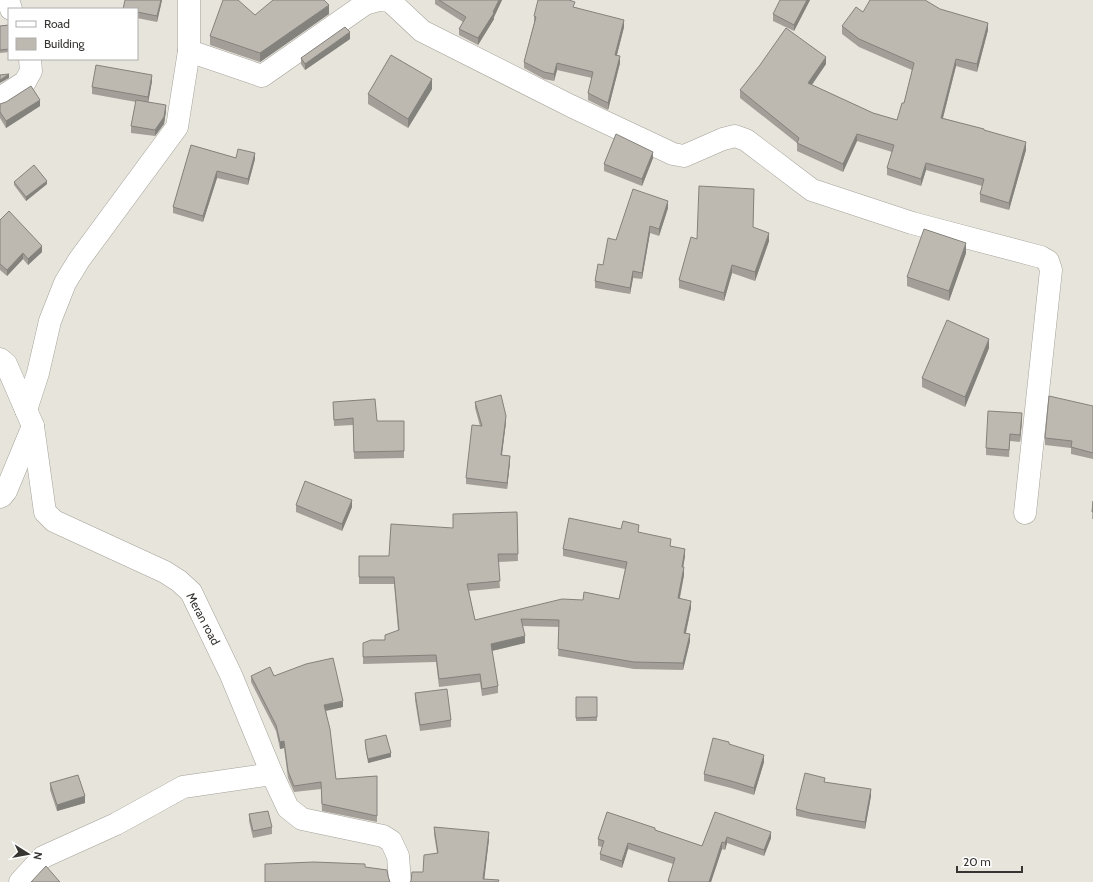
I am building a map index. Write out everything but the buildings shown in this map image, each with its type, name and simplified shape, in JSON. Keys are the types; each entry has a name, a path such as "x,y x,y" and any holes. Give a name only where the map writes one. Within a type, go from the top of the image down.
{"street":[{"path":"0,497 6,491 30,418 38,373 50,321 65,283 79,260 177,127 188,51 189,0"},
{"path":"188,51 262,76 366,4 379,0 390,1 422,31 571,106 673,154 684,156 723,139 735,136 746,140 812,190 912,223 1041,257 1048,261 1051,270 1025,513"},
{"path":"0,98 25,82 31,72 30,60"},
{"name":"Meran road","path":"0,359 6,364 30,418 44,512 54,521 165,572 179,581 191,592 232,675 272,774 288,808 302,819 383,836 391,841 398,856 400,882"},
{"path":"20,882 43,857 116,824 182,787 272,774"}]}
